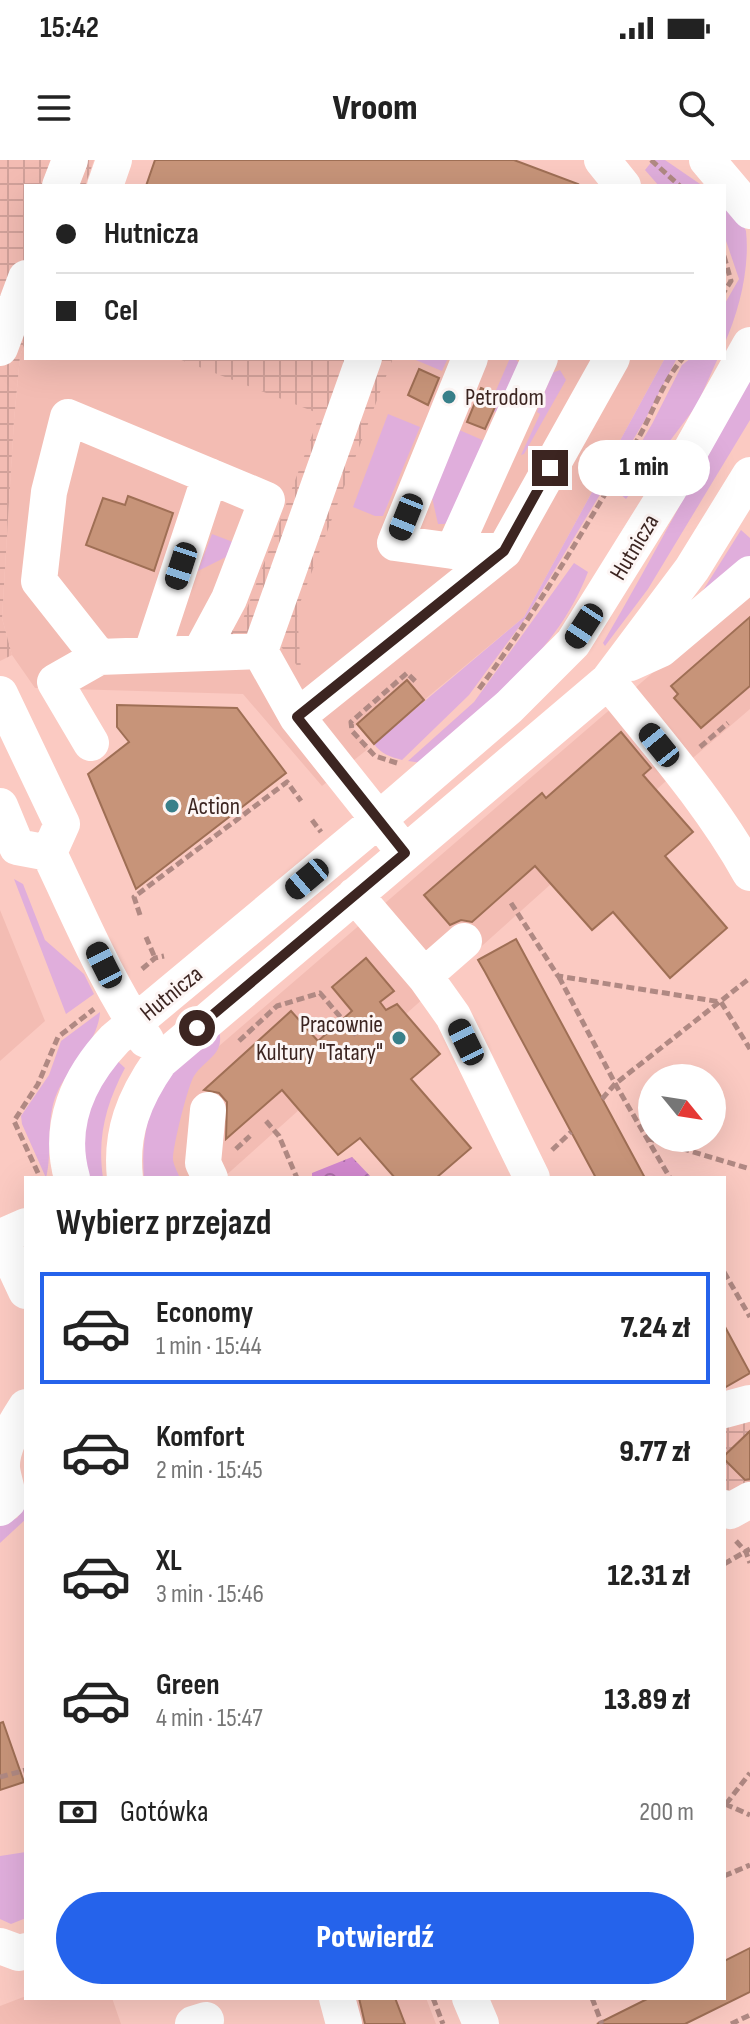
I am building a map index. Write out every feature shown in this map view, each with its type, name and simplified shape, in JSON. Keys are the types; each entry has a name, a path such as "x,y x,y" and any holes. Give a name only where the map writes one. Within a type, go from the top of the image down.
{"street":[{"path":"61,184 70,160"},
{"path":"106,184 114,160"},
{"path":"602,160 621,184"},
{"path":"707,160 750,211"},
{"path":"714,160 750,180"},
{"path":"0,348 24,283"},
{"name":"Hutnicza","path":"750,345 669,489 573,643 533,685 378,820 134,1023 160,1061 612,675 692,569 740,515 750,475"},
{"path":"363,360 260,651 297,717 405,853"},
{"path":"469,360 395,543 453,551 504,551"},
{"path":"453,551 539,360"},
{"path":"297,717 504,551 611,360"},
{"path":"99,657 39,581 49,492 68,417 267,500 229,599 200,653"},
{"path":"151,655 210,476"},
{"path":"750,574 661,649 612,675 733,841 750,873"},
{"path":"91,743 55,682 99,657 260,651"},
{"path":"0,694 62,824 49,853"},
{"path":"0,806 17,847 49,853"},
{"path":"49,853 134,1023 97,1058 82,1083 70,1112 67,1171"},
{"path":"355,895 426,978 453,1016 531,1176"},
{"path":"432,969 464,941"},
{"path":"125,1176 125,1134 132,1107 160,1061"},
{"path":"208,1110 203,1163 209,1176"},
{"path":"24,1227 1,1237 24,1287"},
{"path":"726,1409 750,1403"},
{"path":"0,1508 8,1501 2,1469 24,1413"},
{"path":"728,1521 730,1511 750,1500"},
{"path":"338,2000 344,2024"},
{"path":"471,2000 481,2024"}],"path":[{"path":"651,160 677,184"},
{"path":"726,263 731,281 726,289"},
{"path":"672,360 672,370"},
{"path":"525,627 645,427 672,370 681,360"},
{"path":"402,764 375,756 352,731 351,722 407,673 417,683"},
{"path":"710,739 728,723"},
{"path":"140,915 134,897 287,782 301,801"},
{"path":"312,820 321,832"},
{"path":"511,903 558,976 638,1123"},
{"path":"146,937 155,958"},
{"path":"558,976 721,1002 750,1049"},
{"path":"602,1099 615,1084 750,978"},
{"path":"239,1041 277,1006 320,993 342,1019"},
{"path":"351,1029 358,1037"},
{"path":"266,1121 279,1136 296,1176"},
{"path":"236,1149 250,1136"},
{"path":"655,1152 669,1176"},
{"path":"694,1152 750,1169"},
{"path":"726,1275 750,1317"},
{"path":"728,1521 748,1550 750,1563"},
{"path":"726,1563 748,1550"},
{"path":"0,1777 24,1771"},
{"path":"726,1803 750,1773"},
{"path":"726,1804 750,1815"},
{"path":"726,1875 750,1865"},
{"path":"434,2000 443,2024"},
{"path":"593,2000 602,2024"},
{"path":"731,2024 750,2015"}],"shaded area":[{"path":"0,160 94,160 86,184 24,184 24,345 20,356 14,420 2,618 12,655 0,661"},
{"path":"653,160 665,160 700,184 657,184 645,170"},
{"path":"726,203 744,227 747,245 742,290 726,340 726,302 739,279 726,241"},
{"path":"24,345 24,360 664,360 524,617 424,700 406,681 353,728 369,748 322,786 243,694 35,688 12,655 2,618 20,356"},
{"path":"181,360 392,360 297,611 301,670 271,635 221,634 243,619 320,414"},
{"path":"416,360 447,360 442,371"},
{"path":"509,360 516,360 520,365 496,412 492,411 491,402"},
{"path":"664,360 676,360 645,420 525,619 469,695 402,760 383,753 374,744 524,617"},
{"path":"688,360 717,360 697,405 626,499 614,489 682,365"},
{"path":"560,370 566,380 521,455 540,414 537,412 552,373"},
{"path":"750,378 750,420 648,589 605,646 603,643"},
{"path":"388,414 420,427 383,516 375,516 353,507"},
{"path":"457,429 487,442 451,515 445,524 438,524 431,493"},
{"path":"741,530 750,538 750,567 685,619"},
{"path":"212,534 246,547 198,571"},
{"path":"574,563 588,572 575,601 538,653 494,699 422,763 408,761 474,702"},
{"path":"750,589 750,709 225,1176 171,1176 165,1160 190,1071"},
{"path":"14,879 23,884 45,940 84,974 94,994 66,1014"},
{"path":"0,910 45,1021 0,1061"},
{"path":"100,1012 89,1044 62,1083 53,1103 45,1176 21,1116 49,1075 61,1041"},
{"path":"219,1030 217,1051 194,1076 184,1104 173,1154 179,1176 144,1176 150,1112 161,1087"},
{"path":"111,1055 125,1068 113,1095 102,1135 103,1176 87,1176 80,1126"},
{"path":"750,1396 750,1514 726,1522 726,1403"},
{"path":"24,1508 24,1521 0,1543 0,1524 17,1518"},
{"path":"24,1852 24,1919 11,1924 0,1919 0,1856"},
{"path":"24,1997 24,2000 113,2000 121,2024 0,2024 0,2006"},
{"path":"325,2000 427,2000 436,2024 333,2024"}],"green space":[{"path":"352,1157 370,1176 312,1176 312,1173"}],"building":[{"path":"155,160 514,160 578,184 147,184"},
{"path":"419,369 439,378 428,405 408,395"},
{"path":"481,388 500,396 485,429 467,422"},
{"path":"128,496 173,513 154,571 86,545 103,498 125,505"},
{"path":"750,617 750,686 701,728 674,698 678,694 671,686"},
{"path":"407,680 424,700 374,744 357,724"},
{"name":"Action","path":"117,705 237,708 286,773 136,889 88,774 129,742 117,727"},
{"path":"621,732 651,768 643,775 693,832 665,856 727,928 670,978 613,912 592,930 535,866 472,922 461,920 450,925 424,895 542,793 546,798"},
{"path":"516,939 644,1176 595,1176 478,960"},
{"path":"366,958 394,991 380,1002 386,1010 397,1004 440,1054 411,1079 471,1148 438,1176 393,1176 360,1138 338,1155 282,1090 226,1139 227,1102 219,1093 204,1090 291,1011 318,1041 352,1011 332,987"},
{"path":"726,1329 750,1373 726,1387"},
{"path":"750,1431 750,1479 745,1480 726,1461 726,1454"},
{"path":"3,1722 24,1782 0,1790 0,1723"},
{"path":"750,1948 750,1992 685,2024 597,2024 645,2000 726,2000 726,1960"},
{"path":"359,2000 396,2000 405,2024 365,2024"}],"place":[{"name":"Petrodom","path":"449,397"},
{"name":"Action","path":"172,806"},
{"name":"Pracownie Kultury \"Tatary\"","path":"399,1038"}],"route":[{"path":"197,1028 405,853 297,717 504,551 550,468"}]}
